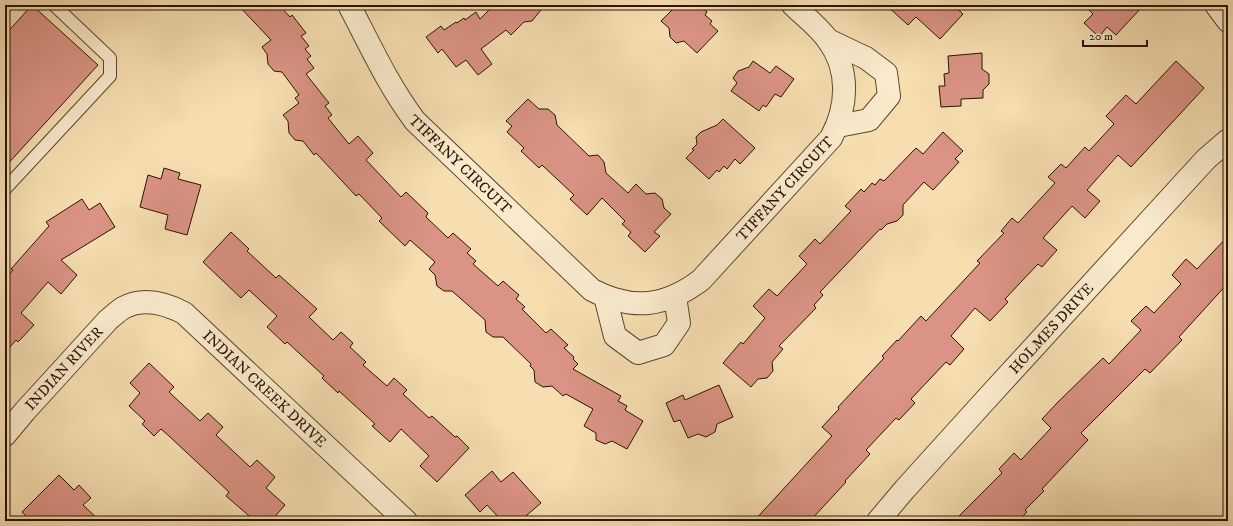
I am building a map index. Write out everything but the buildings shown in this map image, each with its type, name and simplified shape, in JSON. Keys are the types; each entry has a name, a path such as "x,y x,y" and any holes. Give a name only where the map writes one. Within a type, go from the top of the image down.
{"street":[{"name":"TIFFANY CIRCUIT","path":"350,5 389,83 401,103 415,121 592,290 605,296 626,302 647,303 662,301 676,296 688,290 701,280 831,138 838,126 842,112 845,89 840,62 828,40 793,5"},
{"path":"1216,5 1228,21"},
{"name":"TIFFANY CIRCUIT","path":"828,40 866,58 886,73 889,96 869,120 838,126"},
{"name":"HOLMES DRIVE","path":"878,521 980,406 1206,159 1228,140"},
{"path":"605,296 615,336 638,353 664,345 680,323 676,296"},
{"name":"INDIAN CREEK DRIVE","path":"108,320 123,308 137,303 150,302 172,307 184,313 406,521"},
{"name":"INDIAN RIVER","path":"5,435 108,320"}],"lane":[{"path":"5,189 110,76 110,58 54,5"}]}
